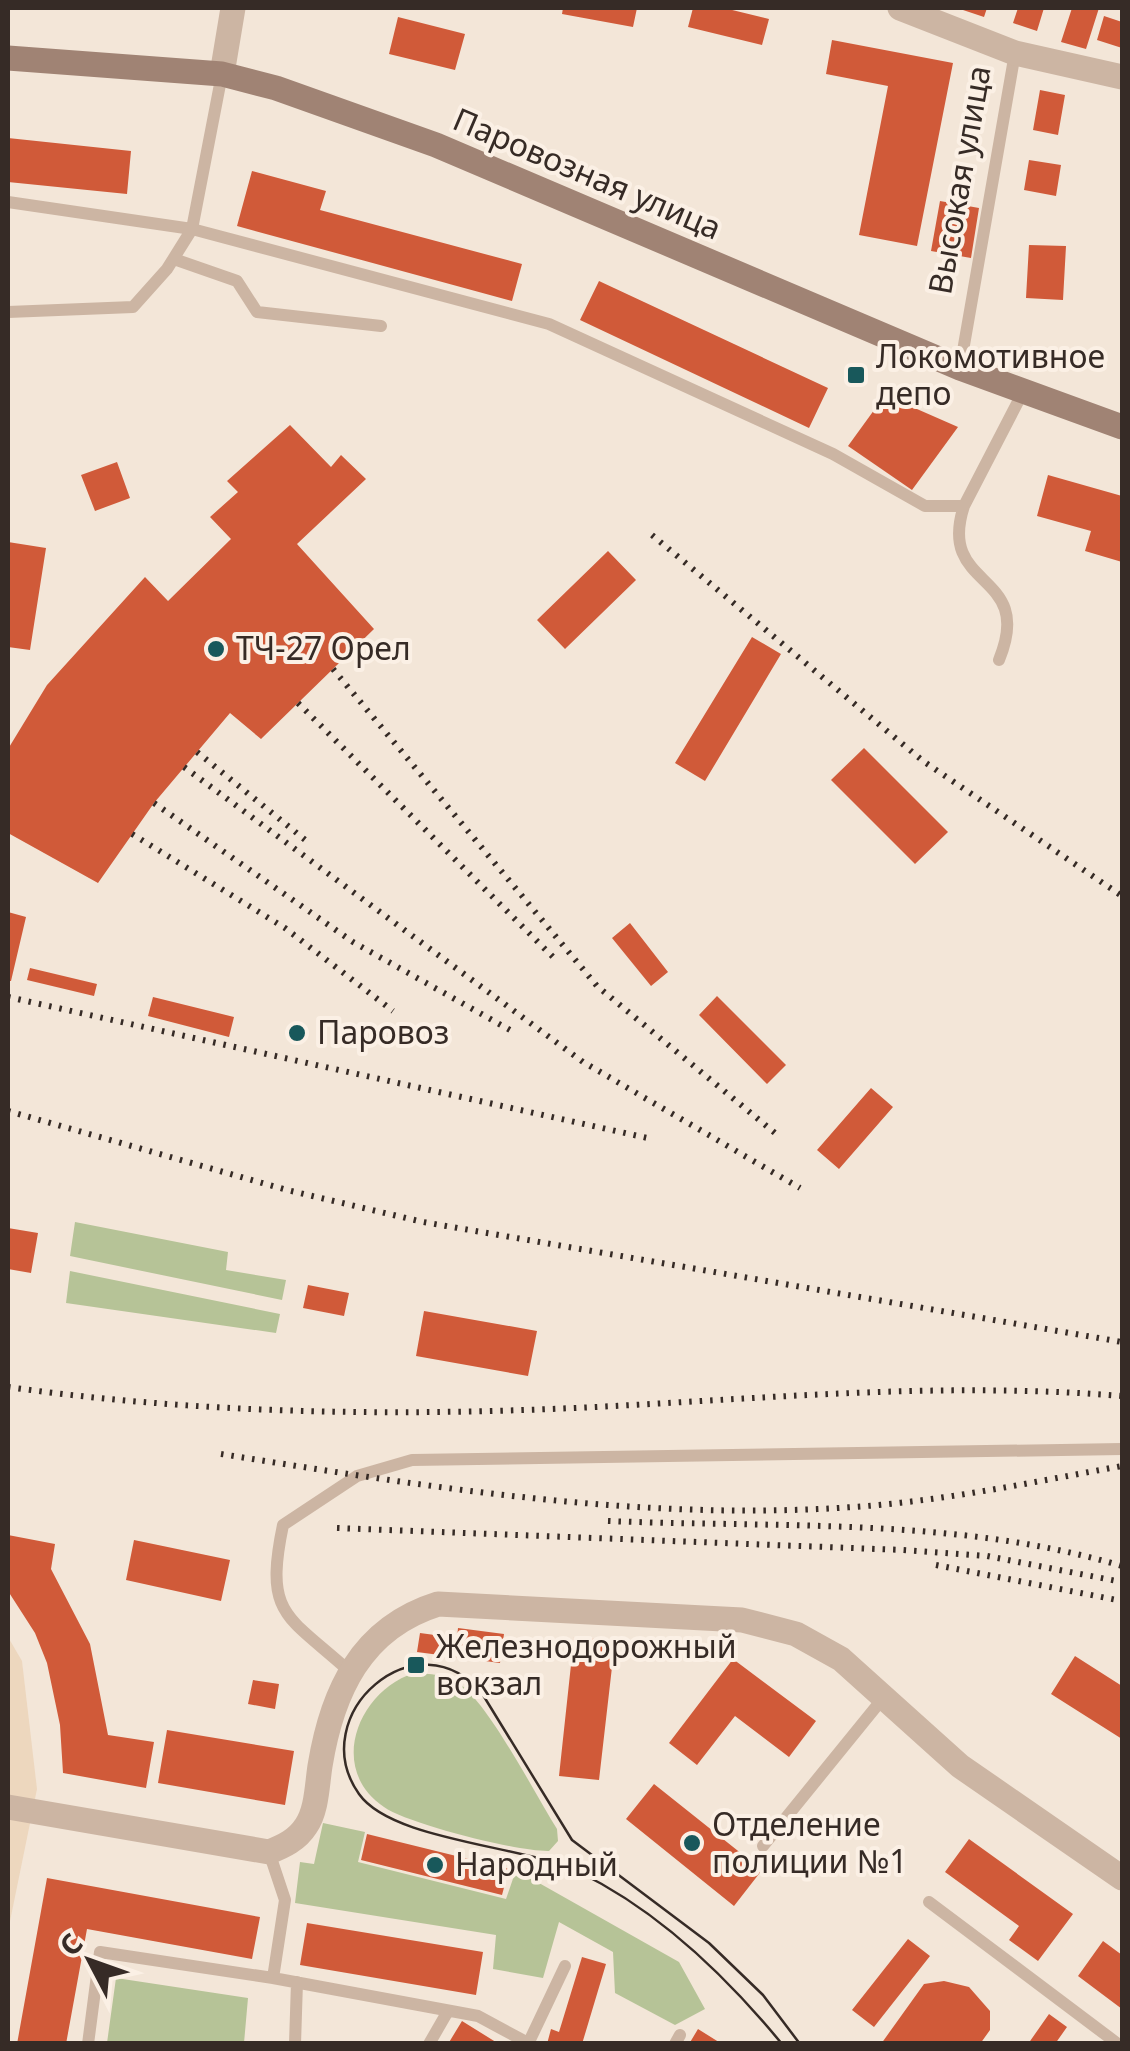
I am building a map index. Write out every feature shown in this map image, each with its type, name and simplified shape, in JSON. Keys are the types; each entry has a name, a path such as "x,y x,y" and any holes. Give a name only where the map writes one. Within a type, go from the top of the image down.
{"main road":[{"name":"Паровозная улица","path":"8,58 222,74 276,88 436,145 960,368 1122,427"}],"street":[{"path":"222,74 232,8"},
{"path":"900,8 1015,53"},
{"name":"Высокая улица","path":"1015,53 1122,77"},
{"path":"8,1808 270,1852 296,1839 312,1814 327,1722 349,1672 368,1645 392,1625 438,1604 770,1625 820,1645 960,1766 1122,1878"}],"lane":[{"name":"Высокая улица","path":"960,368 1015,53"},
{"path":"8,312 133,307 174,259 192,229 222,74"},
{"path":"8,202 192,229 550,324 833,454 925,506 964,506"},
{"path":"174,259 237,281 257,312 381,326"},
{"path":"999,660 1009,615 999,596 962,557 955,534 964,506 1022,392"},
{"path":"349,1672 292,1621 275,1592 276,1560 284,1526 357,1476 394,1465 412,1460 1122,1449"},
{"path":"763,1846 884,1697"},
{"path":"270,1852 285,1900 273,1978"},
{"path":"928,1902 1118,2044"},
{"path":"88,2044 100,1952 298,1982 478,2016 528,2043 565,1966"},
{"path":"295,2044 298,1982"},
{"path":"429,2044 448,2011"}],"green space":[{"path":"75,1222 228,1252 226,1270 286,1280 282,1300 70,1256"},
{"path":"70,1271 280,1314 276,1333 66,1303"},
{"path":"414,1673 455,1681 485,1711 557,1829 558,1841 549,1851 439,1829 397,1814 367,1791 357,1773 357,1732 378,1696 394,1682"},
{"path":"323,1823 365,1832 358,1862 506,1899 516,1870 679,1962 705,2009 675,2025 615,1993 613,1952 559,1922 543,1978 493,1969 496,1935 295,1903 300,1862 314,1864"},
{"path":"116,1978 248,1998 244,2043 107,2043"}],"shaded area":[{"path":"8,1637 22,1661 37,1789 8,1931"}],"building":[{"path":"563,8 637,8 633,27 562,14"},
{"path":"693,8 724,8 769,19 762,45 688,27"},
{"path":"957,8 987,8 984,17"},
{"path":"1018,8 1044,8 1037,31 1013,23"},
{"path":"1072,8 1099,8 1086,49 1061,42"},
{"path":"1104,16 1122,22 1122,48 1097,40"},
{"path":"398,17 465,34 455,70 389,54"},
{"path":"832,40 953,63 917,246 859,235 888,86 826,74"},
{"path":"1040,90 1065,95 1058,135 1033,130"},
{"path":"8,138 131,151 127,194 8,182"},
{"path":"1029,160 1061,165 1056,196 1024,190"},
{"path":"252,171 326,191 320,210 522,264 512,301 237,226"},
{"path":"940,201 979,208 971,258 931,251"},
{"path":"1029,245 1066,246 1063,300 1026,298"},
{"path":"599,281 828,388 809,428 580,320"},
{"path":"885,395 958,427 912,490 848,446"},
{"name":"ТЧ-27 Орел","path":"290,425 331,467 341,455 366,479 297,544 374,629 261,739 230,713 154,803 98,883 8,833 8,749 47,685 145,577 168,601 231,539 210,517 238,492 227,481"},
{"path":"117,462 130,498 95,511 81,475"},
{"path":"1048,475 1122,496 1122,562 1085,551 1091,531 1037,516"},
{"path":"8,542 46,548 30,650 8,647"},
{"path":"608,551 636,580 565,649 537,620"},
{"path":"752,637 781,654 705,781 675,763"},
{"path":"864,748 948,832 915,864 831,780"},
{"path":"8,912 26,917 11,981 8,981"},
{"path":"630,923 668,972 651,986 612,938"},
{"path":"30,968 97,984 94,996 27,980"},
{"path":"717,996 786,1065 767,1084 699,1015"},
{"path":"153,997 234,1017 229,1037 148,1016"},
{"path":"871,1088 893,1107 839,1169 817,1150"},
{"path":"8,1228 38,1233 31,1273 8,1269"},
{"path":"308,1285 349,1293 344,1316 303,1308"},
{"path":"424,1311 537,1331 528,1376 416,1356"},
{"path":"8,1535 55,1544 51,1569 90,1644 108,1735 154,1742 146,1788 63,1773 60,1725 47,1663 35,1633 8,1591"},
{"path":"134,1540 230,1560 221,1601 126,1580"},
{"path":"458,1628 504,1634 500,1663 417,1652 420,1633 457,1638"},
{"path":"574,1637 615,1641 599,1780 559,1776"},
{"path":"1075,1656 1122,1686 1122,1739 1051,1694"},
{"path":"733,1659 816,1721 789,1757 735,1716 697,1765 669,1743"},
{"path":"253,1680 279,1684 275,1709 248,1704"},
{"path":"167,1730 294,1751 285,1805 158,1783"},
{"path":"654,1784 762,1870 734,1906 626,1819"},
{"name":"Народный","path":"367,1834 509,1869 502,1895 361,1860"},
{"path":"969,1839 1073,1914 1038,1961 1009,1940 1019,1926 945,1872"},
{"path":"47,1878 260,1917 252,1959 87,1929 66,2044 17,2044"},
{"path":"307,1923 483,1952 476,1995 300,1965"},
{"path":"908,1939 930,1956 874,2027 852,2010"},
{"path":"1103,1941 1122,1955 1122,2009 1078,1976"},
{"path":"582,1957 606,1964 582,2044 547,2044 551,2029 559,2032"},
{"path":"944,1981 969,1987 990,2011 990,2030 980,2044 881,2044 924,1984"},
{"path":"1049,2014 1067,2027 1055,2044 1028,2044"},
{"path":"462,2021 499,2044 448,2044"},
{"path":"698,2029 722,2044 689,2044"}],"tram line":[{"path":"782,2044 689,1947 608,1888 555,1863 428,1832 376,1810 359,1794 346,1764 346,1734 356,1706 376,1684 400,1669 428,1665 457,1672 483,1695 572,1840 709,1943 763,1995 800,2044"}],"railway":[{"path":"652,535 923,761 1122,896"},
{"path":"333,669 597,986 775,1133"},
{"path":"298,703 554,958"},
{"path":"197,752 309,843"},
{"path":"184,767 583,1062 800,1188"},
{"path":"154,803 353,942 510,1030"},
{"path":"132,834 285,928 393,1011"},
{"path":"8,997 652,1139"},
{"path":"8,1111 287,1190 423,1222 1122,1342"},
{"path":"8,1387 159,1403 386,1412 931,1391 1122,1396"},
{"path":"221,1454 457,1489 694,1510 887,1504 1122,1466"},
{"path":"608,1521 932,1532 1060,1550 1122,1566"},
{"path":"337,1528 903,1550 987,1556 1122,1582"},
{"path":"936,1565 1122,1601"}],"place":[{"name":"Локомотивное депо","path":"856,375"},
{"name":"ТЧ-27 Орел","path":"216,649"},
{"name":"Паровоз","path":"297,1033"},
{"name":"Железнодорожный вокзал","path":"416,1665"},
{"name":"Отделение полиции №1","path":"692,1843"},
{"name":"Народный","path":"435,1865"}]}
